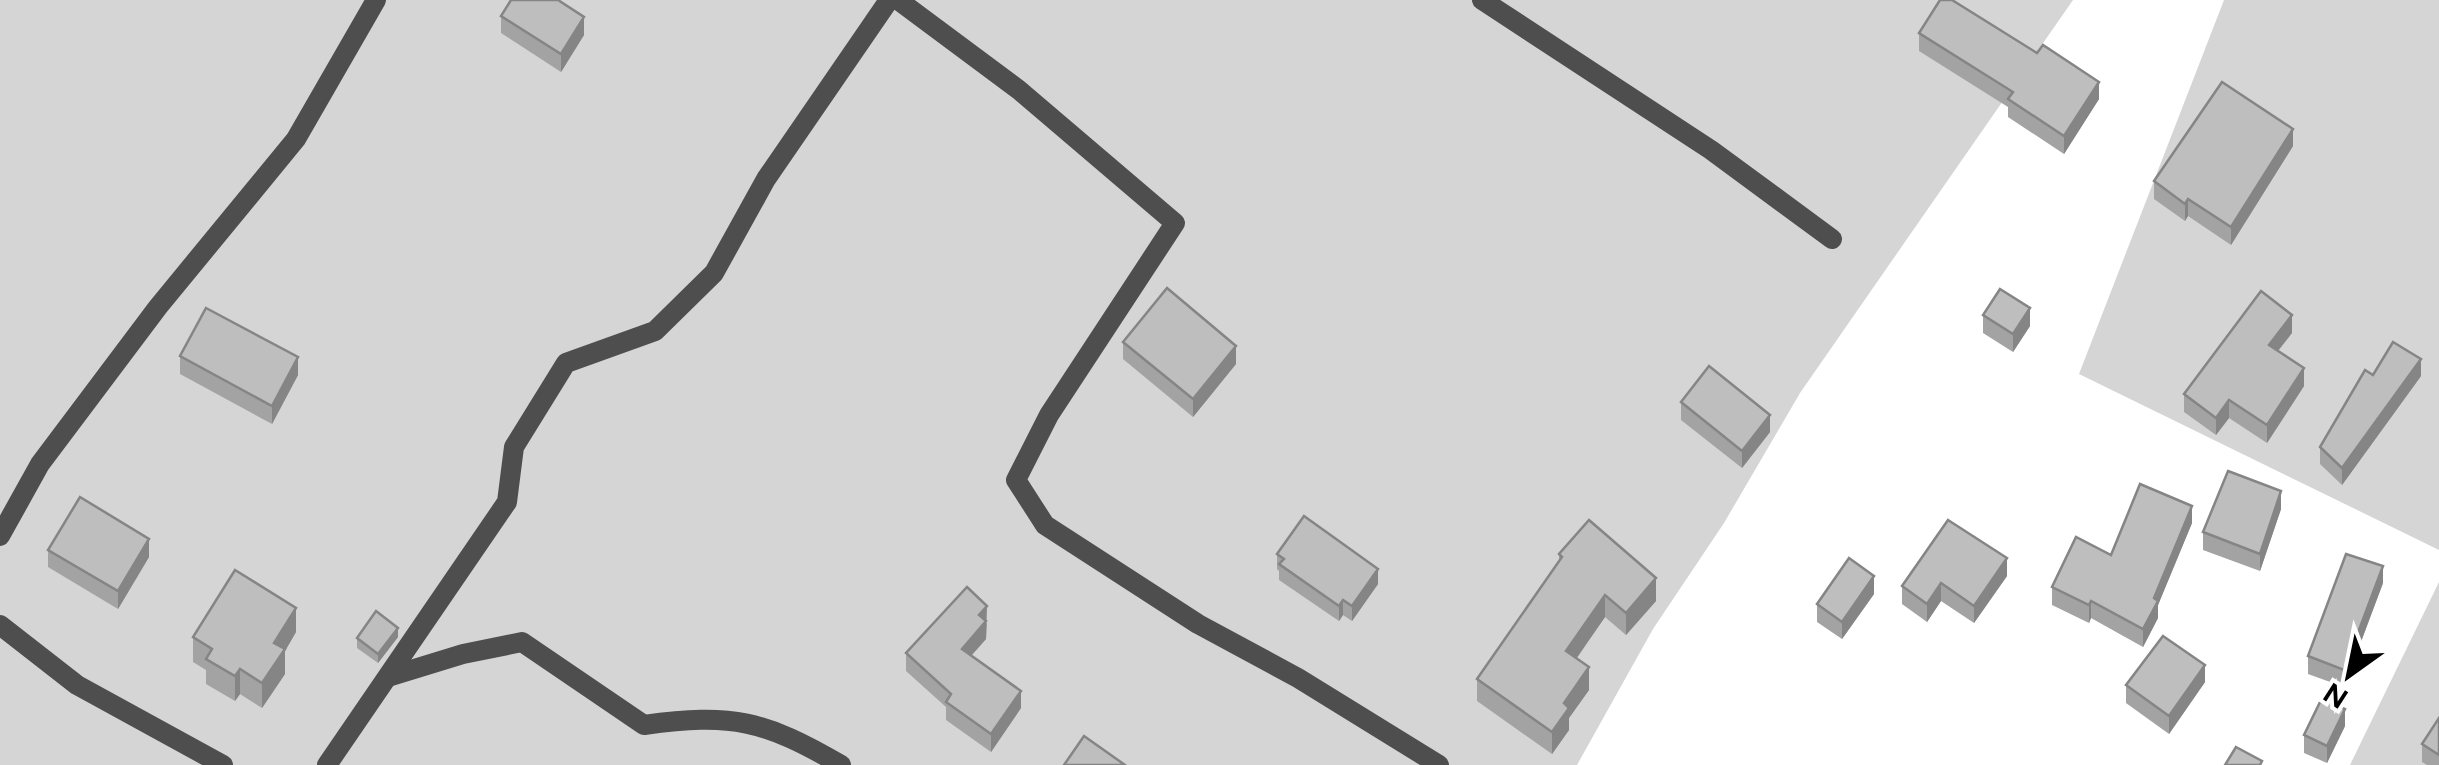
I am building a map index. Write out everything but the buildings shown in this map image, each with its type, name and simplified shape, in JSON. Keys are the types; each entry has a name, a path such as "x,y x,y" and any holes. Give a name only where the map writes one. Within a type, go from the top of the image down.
{"street":[{"path":"0,536 40,464 96,388 296,139 376,0"},
{"path":"327,765 507,502 514,447 566,363 655,331 714,272 766,179 889,0"},
{"path":"898,0 1019,90 1174,223 1049,416 1016,480 1044,525 1198,624 1298,678 1439,765"},
{"path":"1482,0 1640,102 1832,238"},
{"path":"0,624 77,684 223,765"},
{"path":"388,677 463,654 522,642 644,724 695,718 749,721 841,765"}],"shaded area":[{"path":"0,0 2073,0 1800,393 1724,523 1653,629 1577,765 0,765"},
{"path":"2224,0 2439,0 2439,550 2079,374"},
{"path":"2439,582 2439,765 2350,765"}]}
